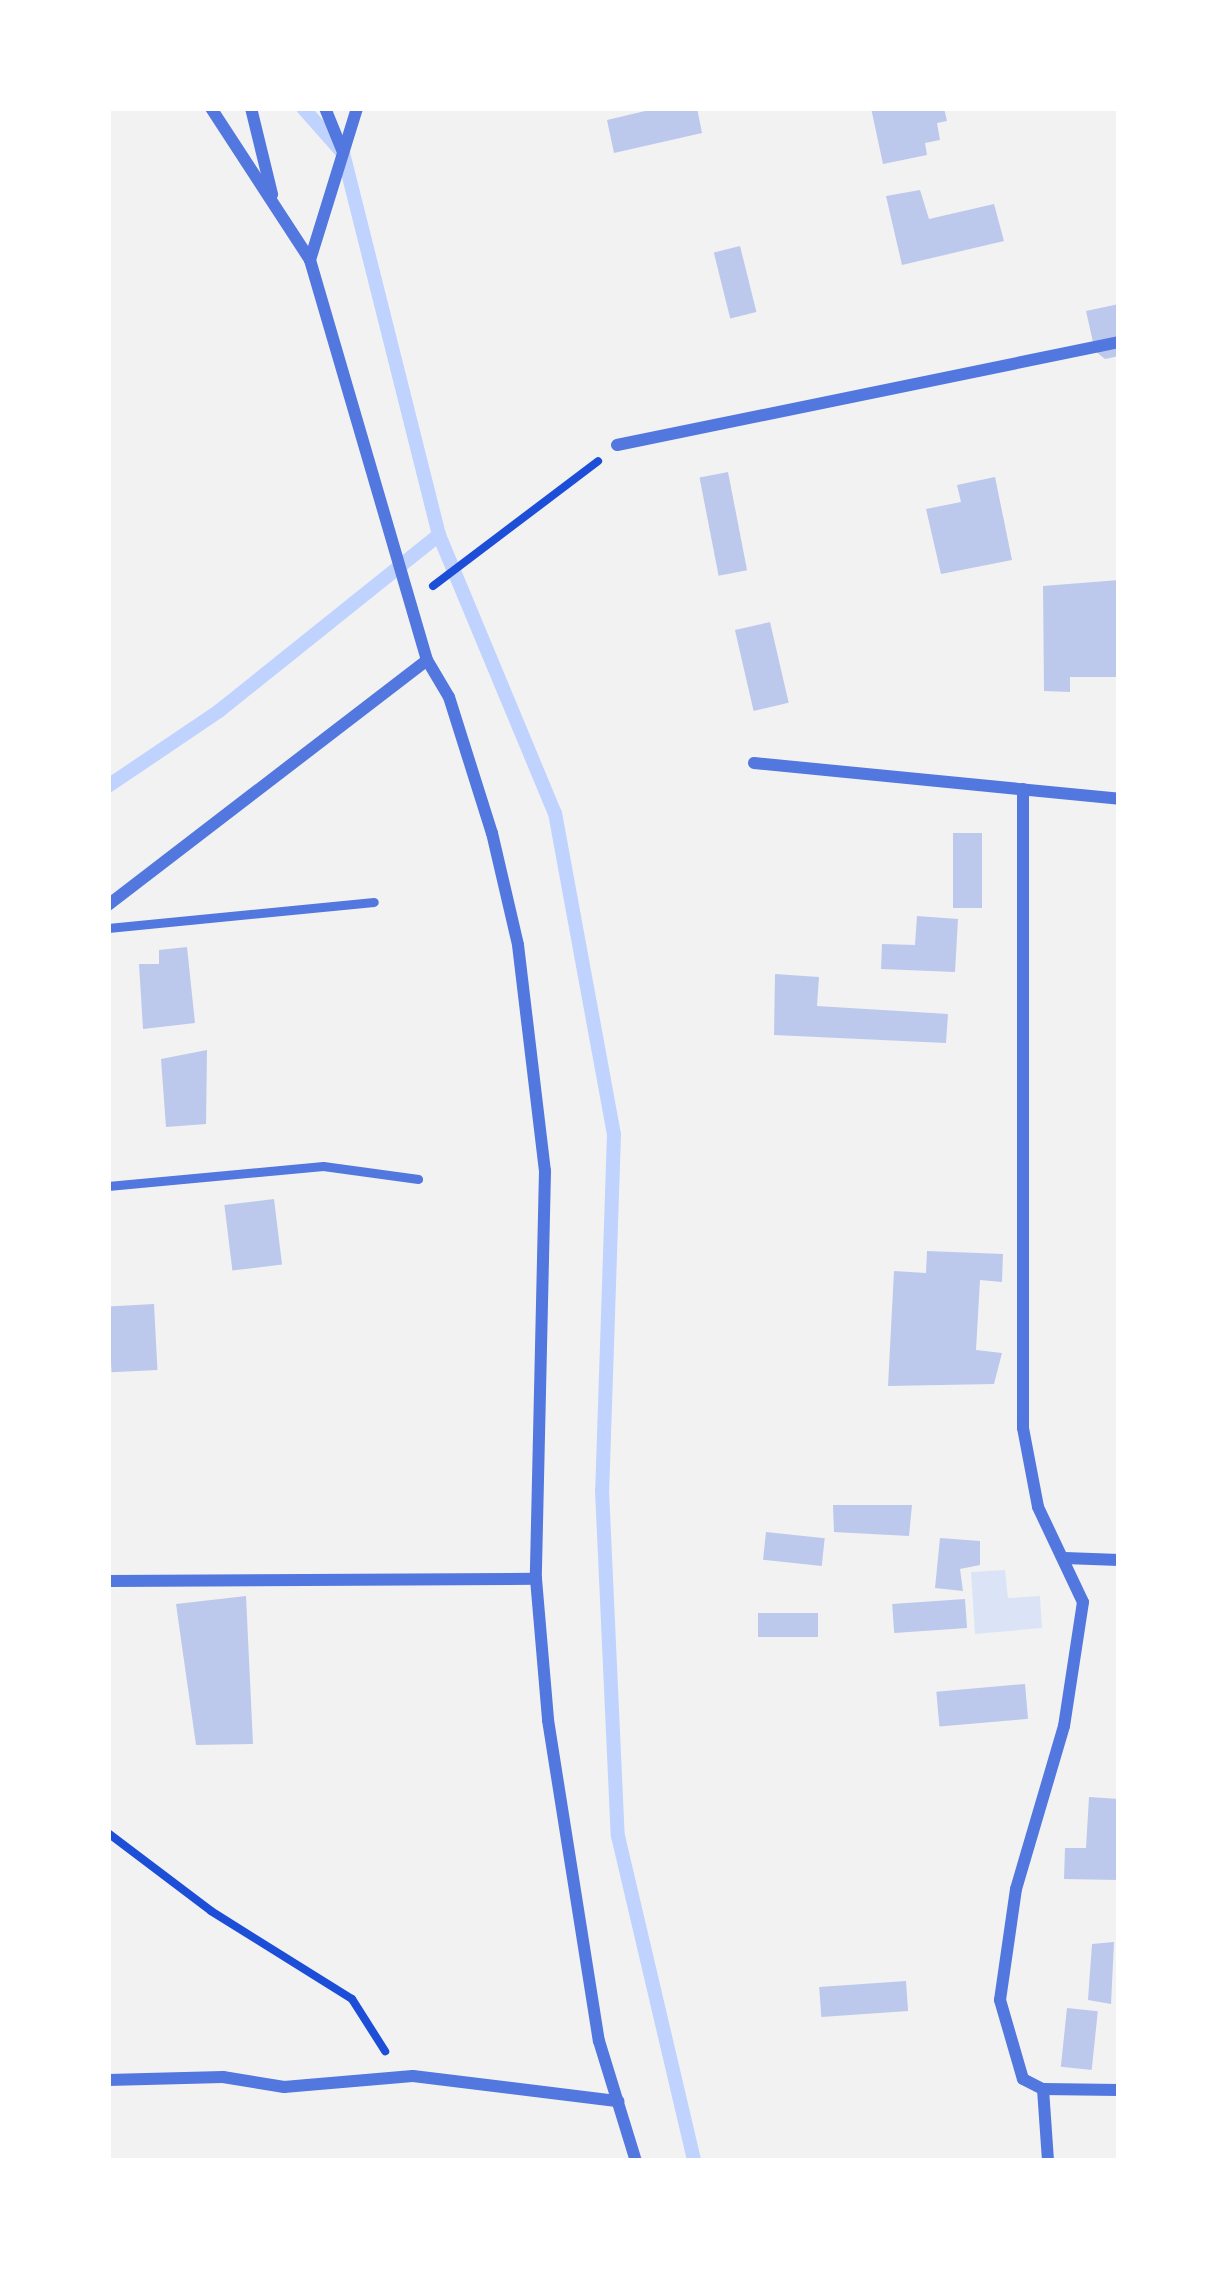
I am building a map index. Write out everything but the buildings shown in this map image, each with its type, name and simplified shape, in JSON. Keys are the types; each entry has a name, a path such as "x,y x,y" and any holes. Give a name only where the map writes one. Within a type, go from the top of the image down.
{"street":[{"path":"212,108 310,260 394,525 428,660 449,697 508,900 545,1171 536,1579 580,1934 617,2101 636,2161"},
{"path":"251,108 274,205"},
{"path":"325,108 343,153"},
{"path":"310,260 357,108"},
{"path":"617,445 1119,342"},
{"path":"108,904 428,660"},
{"path":"754,763 1119,799"},
{"path":"1023,789 1023,1428 1038,1507 1083,1602 1064,1726 1016,1889 1000,2000 1024,2079 1043,2089 1119,2090"},
{"path":"1065,1558 1119,1560"},
{"path":"108,1581 536,1579"},
{"path":"108,2080 223,2077 284,2086 401,2078 617,2101"},
{"path":"1043,2089 1048,2161"}],"lane":[{"path":"108,928 374,902"},
{"path":"108,1186 323,1166 418,1179"}],"path":[{"path":"412,591 456,575 617,445"},
{"path":"108,1833 211,1911 352,1999 401,2078"}],"shaded area":[{"path":"1005,1570 1008,1598 1040,1596 1042,1628 975,1634 971,1572"}],"waterway":[{"path":"108,786 219,711 439,535 343,153 303,108"},
{"path":"439,535 555,813 614,1134 602,1490 618,1836 694,2161"}]}
